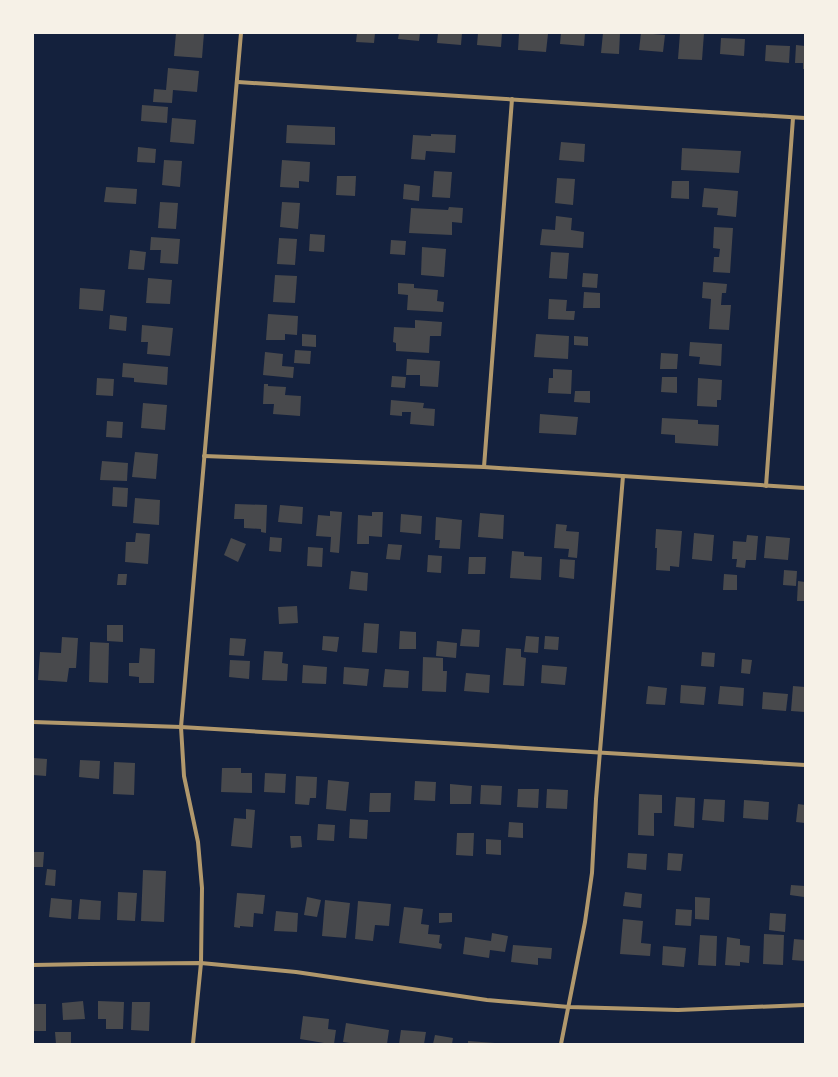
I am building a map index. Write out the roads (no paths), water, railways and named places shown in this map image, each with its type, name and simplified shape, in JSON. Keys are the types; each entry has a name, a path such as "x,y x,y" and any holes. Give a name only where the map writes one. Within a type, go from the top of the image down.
{"street":[{"path":"193,1044 201,964 202,888 198,842 184,776 181,727 238,82 241,33"},
{"path":"238,82 805,118"},
{"path":"484,467 512,99"},
{"path":"766,486 793,118"},
{"path":"204,456 484,467 805,488"},
{"path":"561,1044 586,922 592,873 596,799 623,476"},
{"path":"33,722 181,727 805,765"},
{"path":"33,965 201,964 296,972 487,1000 569,1007 678,1010 805,1005"}]}
